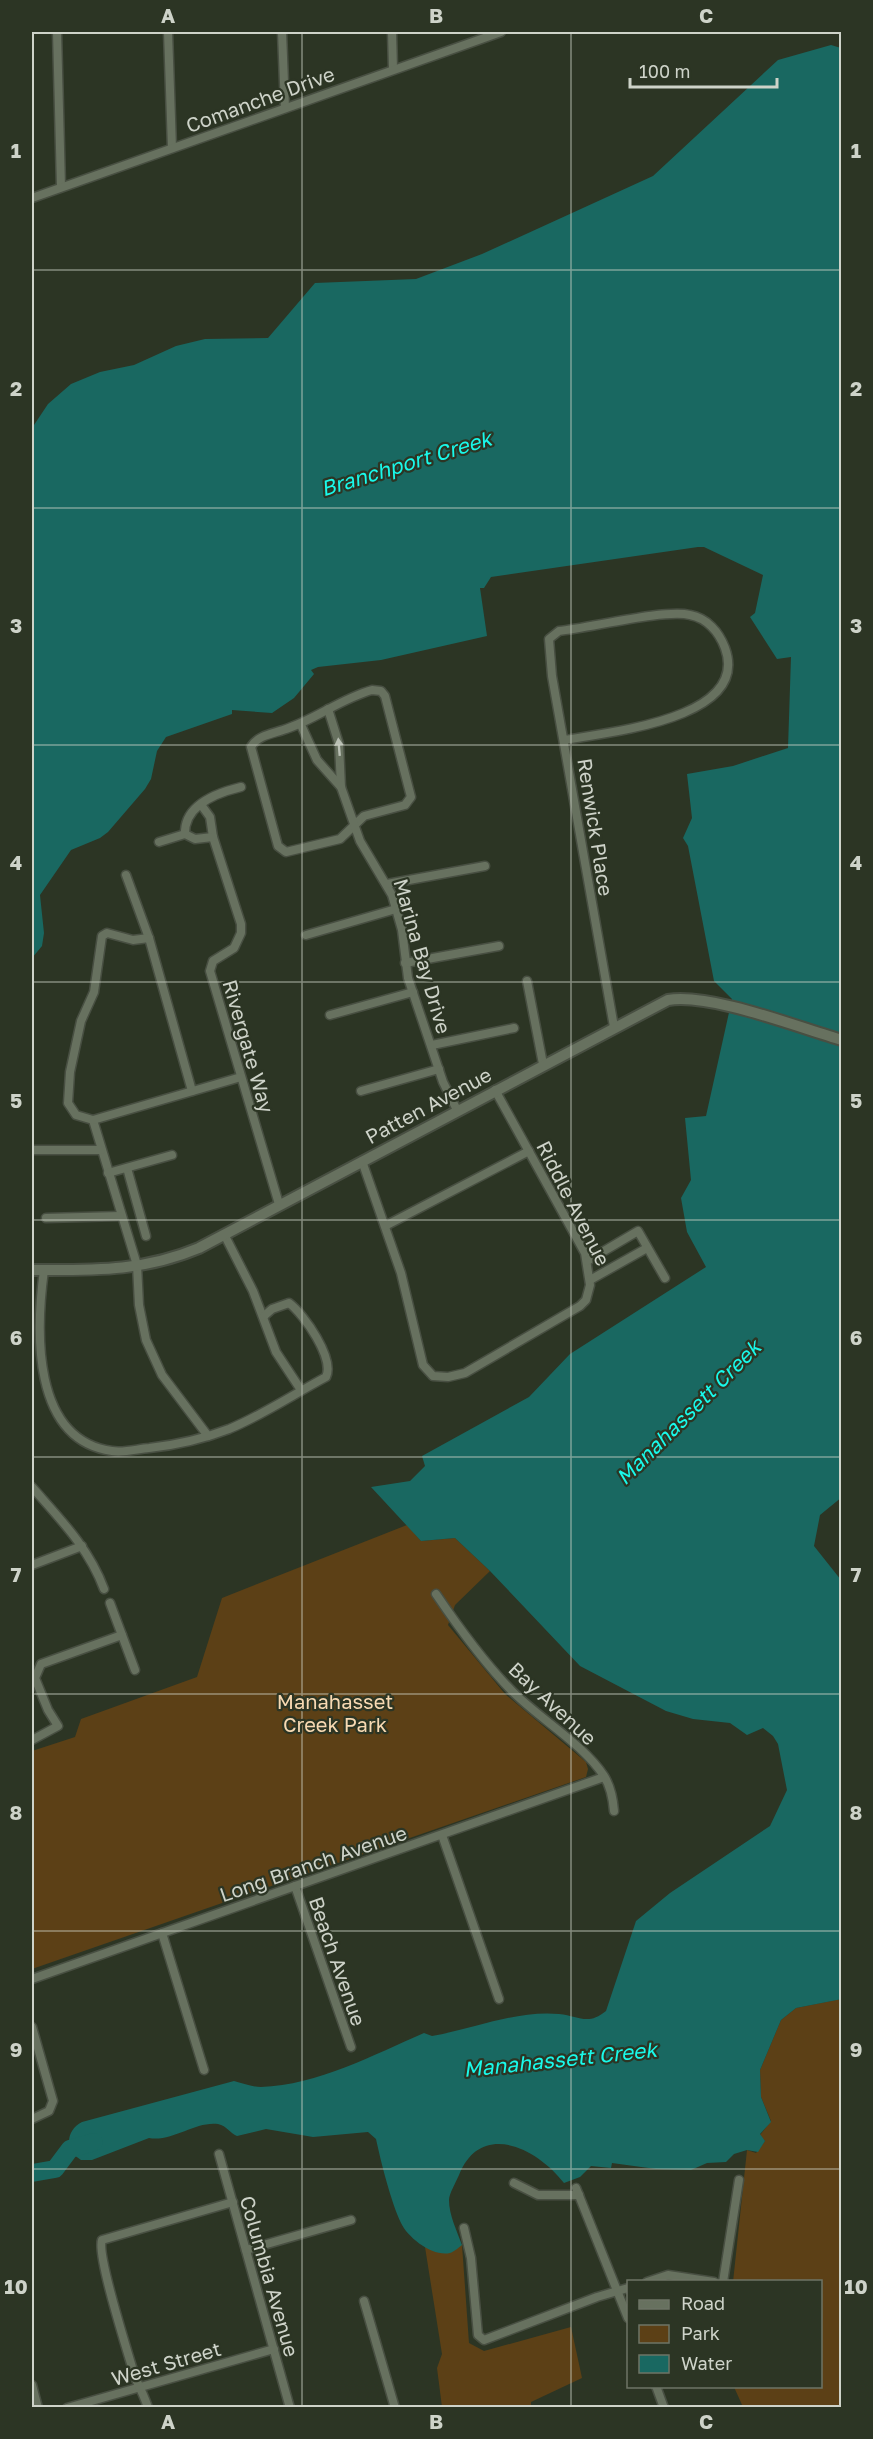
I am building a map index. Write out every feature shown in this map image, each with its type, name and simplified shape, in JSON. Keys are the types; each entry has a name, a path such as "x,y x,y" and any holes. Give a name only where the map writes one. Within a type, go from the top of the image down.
{"street":[{"path":"57,32 61,187"},
{"path":"168,32 172,148"},
{"path":"282,32 285,108"},
{"path":"392,32 393,69"},
{"name":"Comanche Drive","path":"32,198 501,32"},
{"name":"Renwick Place","path":"565,740 650,724 704,704 722,685 728,667 727,658 714,629 690,615 668,615 559,631 552,634 548,645 614,1027"},
{"path":"372,690 381,692 385,696 412,794 409,802 364,816 340,839 290,853 278,846 251,747 257,739 301,725 357,694 372,690"},
{"name":"Marina Bay Drive","path":"328,709 339,744 341,787 360,841 387,884 396,909 405,963 413,992 439,1069 457,1110"},
{"path":"301,725 317,760 341,787"},
{"path":"185,834 185,822 189,814 214,795 241,787"},
{"name":"Rivergate Way","path":"202,806 210,817 213,837 238,913 241,933 234,948 213,961 210,971 279,1204"},
{"path":"159,842 185,834 195,839 213,837"},
{"path":"387,884 485,866"},
{"path":"126,875 149,938 192,1091"},
{"path":"306,935 396,909"},
{"path":"149,938 133,940 107,933 101,939 94,992 81,1021 74,1048 68,1103 76,1115 93,1120 241,1077"},
{"path":"405,963 499,946"},
{"path":"527,981 543,1064"},
{"path":"330,1015 413,992"},
{"name":"Patten Avenue","path":"32,1270 116,1269 173,1259 668,1000 692,998 721,1004 842,1040"},
{"path":"432,1045 514,1028"},
{"path":"361,1091 439,1069"},
{"name":"Riddle Avenue","path":"495,1090 530,1151 587,1261 590,1280 647,1248"},
{"path":"93,1120 120,1216 137,1265 142,1323 152,1356 162,1375 208,1436"},
{"path":"32,1150 101,1150"},
{"path":"385,1226 530,1151"},
{"path":"108,1173 172,1155"},
{"path":"362,1161 401,1273 419,1355 433,1376 448,1377 465,1373 525,1341 580,1306 589,1292 590,1280"},
{"path":"127,1168 146,1236"},
{"path":"46,1218 120,1216"},
{"path":"587,1261 638,1232 665,1278"},
{"path":"224,1234 264,1316 276,1352 301,1390"},
{"path":"44,1270 39,1309 39,1350 51,1400 69,1430 96,1447 116,1451 178,1444 208,1436 244,1422 328,1374 327,1363 315,1336 297,1309 289,1303 272,1309 264,1316"},
{"path":"32,1487 82,1545 95,1565 104,1589"},
{"path":"32,1565 82,1545"},
{"name":"Bay Avenue","path":"436,1594 462,1632 512,1691 591,1761 604,1777 612,1793 614,1811"},
{"path":"110,1603 135,1670"},
{"path":"32,1740 58,1726 35,1678 36,1671 50,1660 122,1635"},
{"name":"Long Branch Avenue","path":"32,1979 604,1777"},
{"path":"442,1836 499,1999"},
{"name":"Beach Avenue","path":"295,1886 351,2047"},
{"path":"162,1933 204,2070"},
{"path":"32,2027 52,2093 50,2109 44,2115 32,2120"},
{"name":"Columbia Avenue","path":"219,2154 290,2408"},
{"path":"723,2280 739,2181"},
{"path":"514,2183 538,2195 578,2191 627,2315"},
{"path":"148,2408 103,2259 100,2245 102,2240 233,2202"},
{"path":"246,2250 351,2220"},
{"path":"464,2228 471,2258 478,2335 481,2339 488,2340 627,2288"},
{"path":"653,2280 668,2275 701,2280"},
{"path":"364,2301 395,2408"},
{"name":"West Street","path":"67,2408 274,2349"},
{"path":"32,2385 38,2408"},
{"path":"657,2388 664,2408"}],"green space":[{"name":"Manahasset Creek Park","path":"407,1525 421,1541 455,1538 490,1571 455,1605 448,1625 505,1694 586,1762 588,1769 586,1777 32,1969 32,1751 75,1737 81,1719 197,1677 222,1598"},
{"path":"841,1999 841,2407 743,2407 734,2388 822,2388 822,2280 733,2280 747,2150 756,2153 765,2141 760,2135 771,2121 761,2097 760,2070 781,2020 796,2008"},
{"path":"462,2245 469,2343 484,2351 571,2327 582,2378 531,2402 531,2407 442,2407 437,2368 442,2354 425,2247"}],"water":[{"name":"Branchport Creek","path":"831,45 841,48 842,1497 820,1515 814,1546 841,1580 842,1999 796,2008 781,2020 760,2070 761,2097 771,2122 760,2134 765,2141 758,2152 747,2150 734,2154 726,2162 707,2163 691,2170 656,2169 612,2163 611,2168 591,2166 580,2177 564,2183 553,2170 525,2151 510,2145 495,2144 481,2148 469,2158 450,2195 450,2211 462,2245 450,2253 429,2249 404,2229 390,2193 376,2139 368,2132 313,2137 266,2129 237,2136 221,2125 209,2124 167,2137 149,2138 92,2160 81,2160 72,2151 69,2141 72,2130 82,2122 234,2081 261,2087 303,2081 345,2068 424,2033 432,2036 527,2015 559,2014 583,2019 600,2016 606,2011 636,1921 670,1893 770,1826 787,1790 778,1744 773,1736 763,1728 747,1735 730,1723 693,1719 666,1711 580,1666 490,1571 455,1538 421,1541 371,1487 410,1481 425,1466 422,1456 529,1397 570,1354 706,1267 687,1232 681,1198 691,1180 685,1118 706,1116 732,999 714,981 688,846 683,838 692,818 687,774 733,766 788,748 791,657 777,659 750,617 755,613 763,575 704,547 491,577 484,588 480,588 487,636 381,660 318,667 311,670 314,674 294,698 272,713 232,710 232,714 166,737 157,751 151,779 145,789 108,832 100,838 71,850 40,895 44,933 42,946 32,958 32,428 48,404 71,384 100,372 134,365 176,346 205,339 268,338 315,283 416,279 482,254 653,176 778,60"}],"waterway":[{"name":"Manahassett Creek","path":"32,2173 55,2169 70,2149 94,2142"}]}
